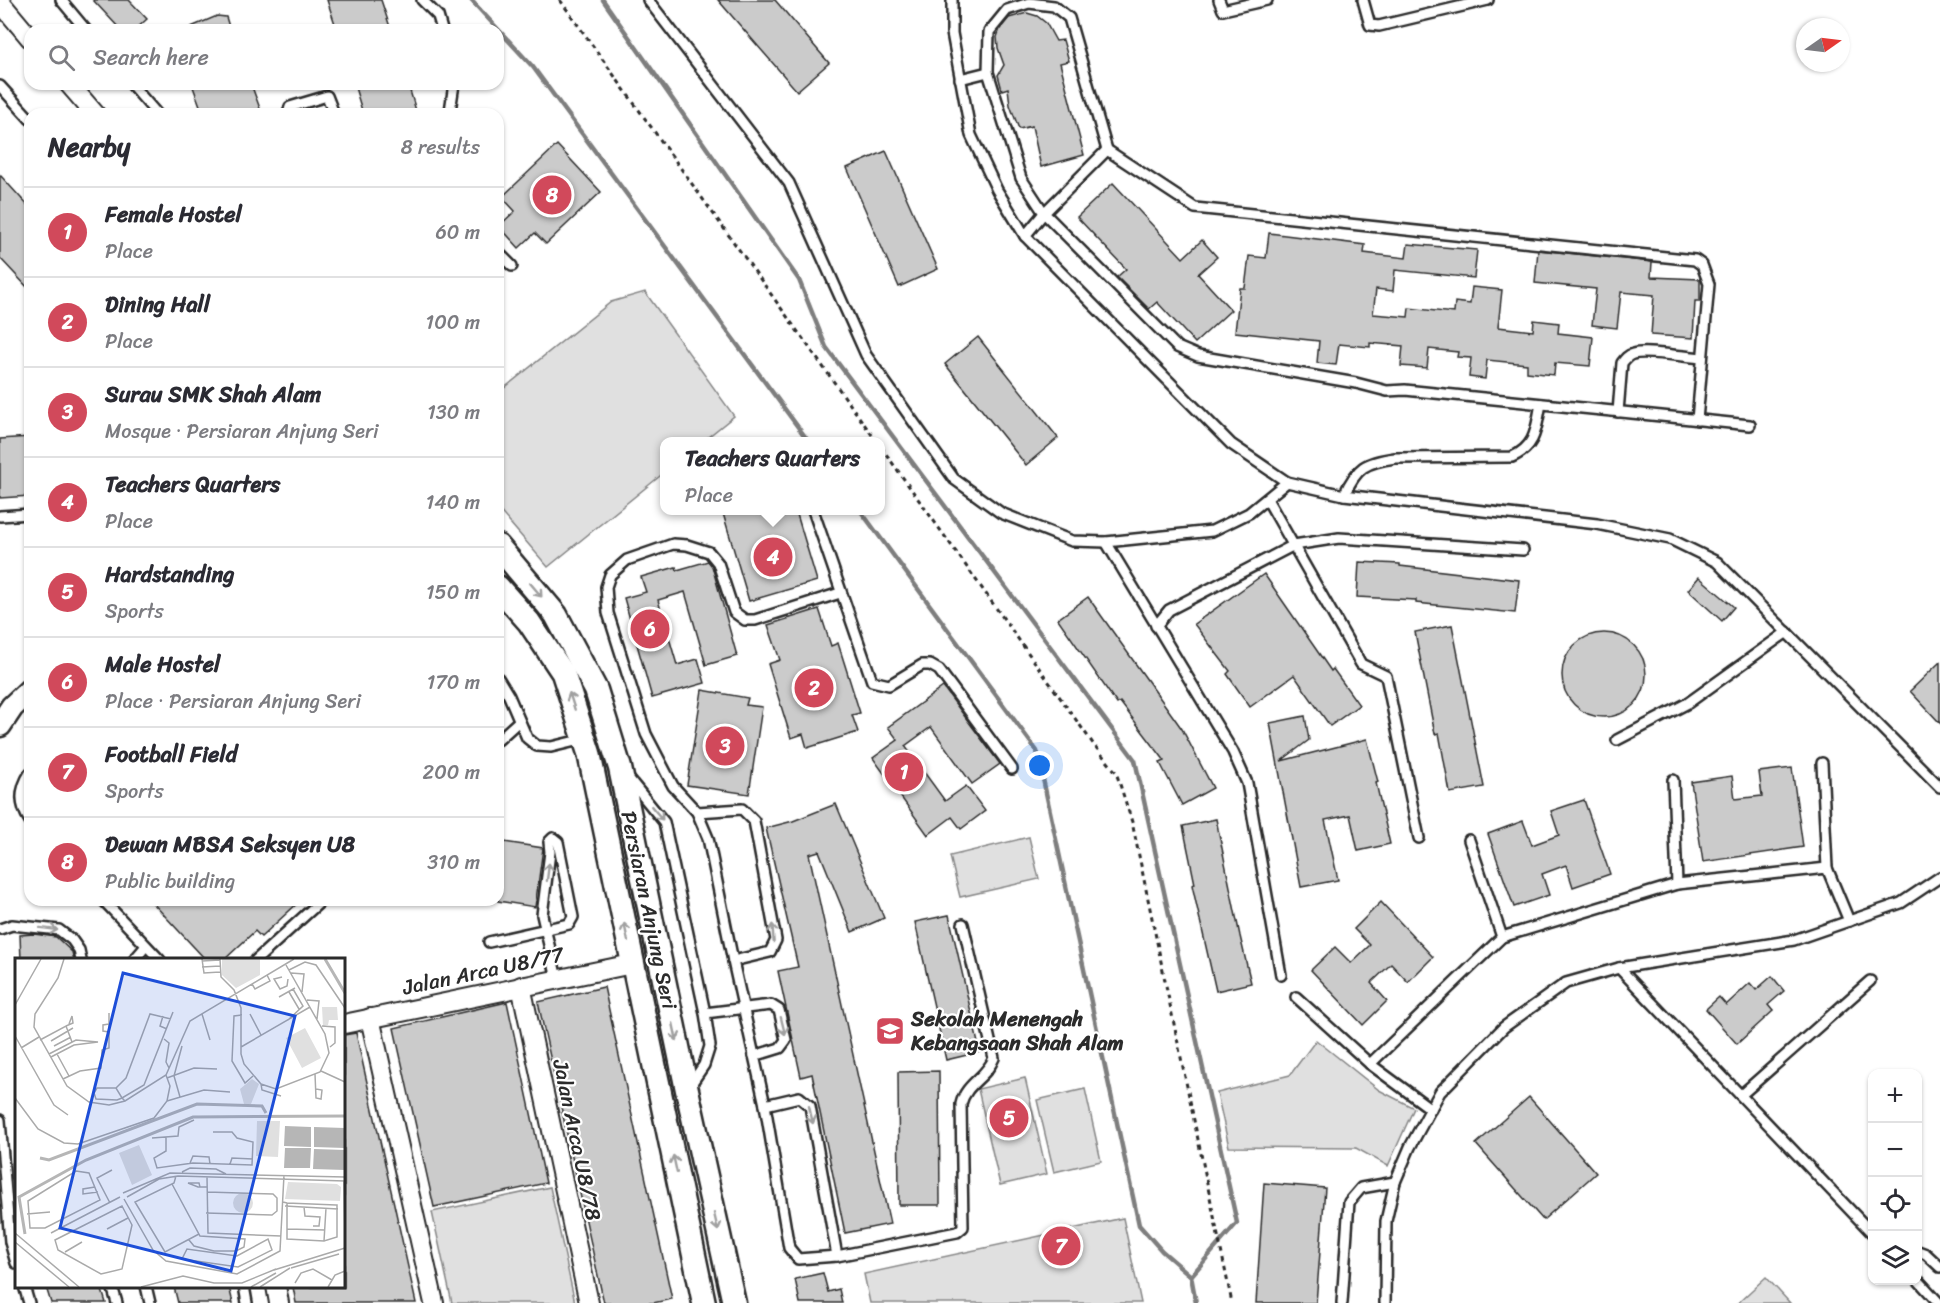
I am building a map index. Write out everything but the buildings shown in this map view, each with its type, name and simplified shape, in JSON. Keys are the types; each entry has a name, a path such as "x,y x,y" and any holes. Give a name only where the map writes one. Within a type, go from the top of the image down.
{"street":[{"path":"0,2 24,31"},
{"path":"74,90 89,108"},
{"name":"Persiaran Anjung Seri","path":"504,553 556,615 597,690 620,768 734,1303"},
{"name":"Persiaran Anjung Seri","path":"504,593 529,622 563,673 589,753 704,1303"},
{"path":"0,725 12,707 24,696"},
{"name":"Jalan Arca U8/77","path":"345,1024 632,964"},
{"name":"Jalan Arca U8/78","path":"521,986 589,1303"},
{"path":"370,1018 434,1303"},
{"path":"276,1288 279,1303"}],"lane":[{"path":"61,0 81,24"},
{"path":"422,0 438,16 440,24"},
{"path":"648,0 789,183 866,355 954,479 1001,513 1072,541 1106,542 1212,531 1249,513 1287,482"},
{"path":"952,0 952,33 971,135 997,190 1025,236 1231,444 1287,482 1344,495 1597,524 1670,539 1717,562 1940,787"},
{"path":"1221,5 1267,0"},
{"path":"1363,0 1370,25 1379,26 1488,0"},
{"path":"1697,420 1709,284 1702,265 1695,260 1195,208 1107,150 1069,18 1054,6 1029,3 1007,10 988,32 988,72 1021,178 1044,213 1177,347 1198,356 1387,391 1405,390 1618,412 1697,420 1750,425"},
{"path":"960,79 988,72"},
{"path":"0,86 24,112"},
{"path":"136,90 149,108"},
{"path":"450,108 453,90"},
{"path":"290,108 327,96 332,108"},
{"path":"1025,236 1044,213 1107,150"},
{"path":"504,258 512,266"},
{"path":"1618,412 1622,363 1626,357 1643,353 1702,358"},
{"path":"1344,495 1352,477 1366,465 1376,461 1395,458 1512,457 1519,454 1533,441 1540,404"},
{"path":"1267,499 1361,664 1386,676 1419,838"},
{"path":"0,516 24,514"},
{"path":"815,515 872,681 889,685 922,665 930,665 939,670 1012,769"},
{"path":"1156,626 1169,610 1294,545 1339,538 1523,550"},
{"path":"1106,542 1233,752 1246,783 1281,975"},
{"path":"840,593 755,620 745,620 734,612 717,563 709,552 687,545 674,544 627,560 610,575 606,587 608,613 646,734 673,786 697,812 708,838 765,1105 789,1248 798,1259 837,1256 957,1232 963,1227 961,1104 964,1092 990,1069 994,1058 963,924"},
{"path":"1617,740 1688,703 1787,632"},
{"path":"504,688 527,738 537,746 551,747 584,739"},
{"path":"504,735 519,721"},
{"path":"1822,762 1827,868 1849,921"},
{"path":"620,768 664,822 705,1013 710,1046 704,1065 687,1090"},
{"path":"1673,780 1677,884"},
{"path":"24,784 21,796 24,813"},
{"path":"697,812 742,809 754,821 776,940 770,952 733,961"},
{"path":"489,942 546,930 569,924 573,917 558,842 553,838 549,842 550,852 542,915 546,930 557,979"},
{"path":"1469,840 1503,937"},
{"path":"1370,1064 1503,937 1677,884 1827,868"},
{"path":"1385,1303 1386,1221 1395,1182 1410,1147 1440,1092 1504,1027 1566,983 1618,968 1794,940 1901,903 1940,877"},
{"path":"109,906 158,958"},
{"path":"258,958 315,906"},
{"path":"0,929 12,924 59,930 72,940 79,950 81,958"},
{"path":"136,958 146,946"},
{"path":"1618,968 1870,1231"},
{"path":"1741,1095 1870,981"},
{"path":"1296,997 1370,1064 1431,1109"},
{"path":"705,1013 771,1005 779,1010 786,1041 780,1048 754,1056"},
{"path":"765,1105 798,1097 810,1106 837,1256"},
{"path":"0,1120 10,1242 15,1260"},
{"path":"1342,1303 1349,1202 1361,1188 1395,1182"},
{"path":"1922,1253 1940,1267"},
{"path":"1922,1285 1939,1303"},
{"path":"24,1288 29,1303"},
{"path":"112,1288 117,1303"},
{"path":"146,1288 150,1303"},
{"path":"244,1288 247,1303"}],"path":[{"path":"560,0 874,437"},
{"path":"885,453 1094,745 1116,772 1132,822 1232,1303"}],"shaded area":[{"path":"645,292 734,416 708,437 660,437 660,476 548,567 504,516 504,388 611,302"},
{"path":"1029,837 1039,879 960,897 950,856"},
{"path":"1316,1040 1379,1090 1414,1108 1388,1166 1356,1148 1229,1147 1217,1093 1290,1075"},
{"path":"1025,1078 1047,1174 1000,1185 978,1089"},
{"path":"1085,1089 1101,1161 1054,1172 1037,1100"},
{"path":"550,1187 575,1303 452,1303 432,1212"},
{"path":"1123,1218 1141,1303 870,1303 864,1274"},
{"path":"1766,1277 1790,1303 1738,1303"}],"waterway":[{"path":"471,0 493,24"},
{"path":"603,0 799,280 826,347 1135,760 1237,1223 1191,1276"},
{"path":"504,36 533,67 805,437"},
{"path":"864,515 1037,751 1139,1225 1162,1251 1191,1276 1196,1303"}],"place":[{"name":"Dewan MBSA Seksyen U8","path":"552,195"},
{"name":"Teachers Quarters","path":"773,557"},
{"name":"Male Hostel","path":"650,629"},
{"name":"Dining Hall","path":"814,688"},
{"name":"Surau SMK Shah Alam","path":"725,746"},
{"name":"Female Hostel","path":"904,772"},
{"name":"Sekolah Menengah Kebangsaan Shah Alam","path":"890,1031"},
{"name":"Hardstanding","path":"1009,1118"},
{"name":"Football Field","path":"1061,1246"}]}
